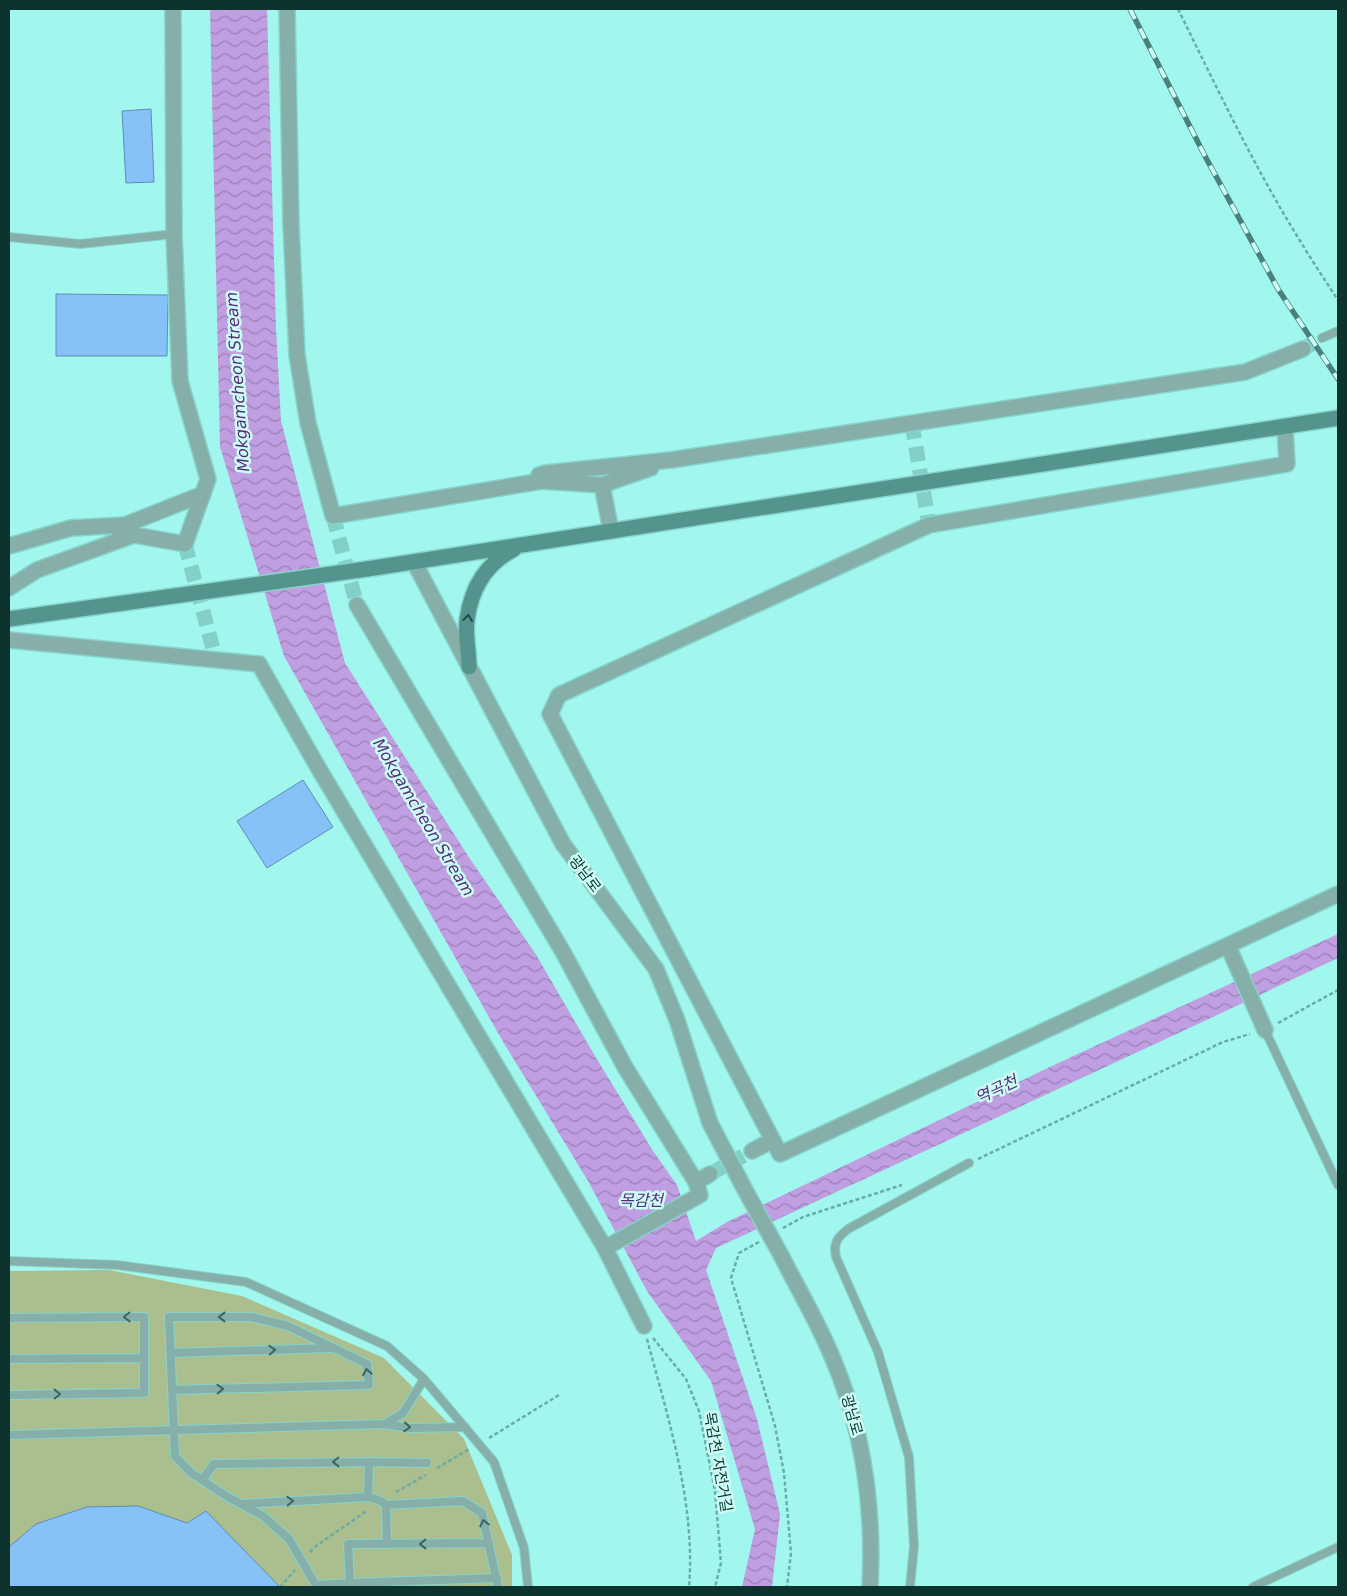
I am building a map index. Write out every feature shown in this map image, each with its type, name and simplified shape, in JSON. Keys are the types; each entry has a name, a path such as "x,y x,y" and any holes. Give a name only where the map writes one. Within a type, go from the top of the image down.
{"main road":[{"path":"9,619 367,570 1338,418"},
{"path":"469,667 467,622 475,590 483,574 492,563 522,545"}],"street":[{"path":"9,588 37,570 134,535 185,544 208,479 180,381 174,234 173,9"},
{"path":"287,9 291,224 297,355 308,423 332,516 542,480 602,485 671,460"},
{"path":"511,486 546,473 671,460 1245,372 1302,349"},
{"path":"1285,427 1287,464 928,525 559,695 550,714 780,1154 1338,894"},
{"path":"602,485 611,531"},
{"path":"9,546 71,528 125,525 203,494"},
{"path":"114,542 125,525"},
{"name":"광남로","path":"414,562 563,844 656,969 677,1020 710,1123 830,1351 851,1408 862,1454 871,1533 870,1587"},
{"path":"357,605 563,952 625,1067 698,1188"},
{"path":"9,640 259,664 319,770 605,1248 644,1326"},
{"path":"1228,946 1265,1030"},
{"path":"752,1151 773,1140"},
{"path":"605,1248 698,1188 710,1174"}],"lane":[{"path":"9,237 80,244 174,234"},
{"path":"1322,338 1338,331"},
{"path":"1265,1030 1338,1185"},
{"path":"910,1587 914,1546 909,1457 878,1352 836,1257 834,1248 836,1239 848,1229 969,1164"},
{"path":"9,1261 117,1265 246,1282 387,1346 424,1378 494,1462 524,1548 528,1587"},
{"path":"9,1318 144,1317 144,1393 9,1395"},
{"path":"172,1390 369,1385 367,1364 288,1326 252,1317 170,1317 173,1430 175,1456 191,1473 263,1516 289,1539 317,1586 350,1583 497,1578"},
{"path":"171,1353 334,1348"},
{"path":"9,1359 144,1358"},
{"path":"385,1424 404,1413 424,1378"},
{"path":"9,1435 385,1424 409,1428 465,1427"},
{"path":"368,1497 369,1462"},
{"path":"202,1480 214,1464 427,1462"},
{"path":"242,1504 368,1497 383,1503 463,1501 482,1513 498,1587"},
{"path":"383,1503 387,1544"},
{"path":"350,1583 348,1544 489,1543"},
{"path":"1253,1587 1338,1547"}],"path":[{"path":"1178,9 1235,125 1291,227 1338,300"},
{"path":"969,1164 1223,1042 1265,1030 1338,990"},
{"path":"644,1326 678,1454 690,1544 689,1587"},
{"name":"목감천 자전거길","path":"644,1326 686,1379 699,1411 715,1491 721,1563 715,1587"},
{"path":"310,1553 316,1546 383,1503 558,1395"},
{"path":"280,1587 298,1566"}],"green space":[{"path":"109,1270 242,1296 384,1358 464,1439 512,1555 512,1587 9,1587 9,1271"}],"water":[{"name":"목감천","path":"210,9 267,9 276,329 281,421 345,663 470,859 535,953 653,1151 677,1185 696,1241 727,1222 1054,1065 1338,934 1338,958 716,1248 706,1270 757,1419 780,1514 772,1587 742,1587 755,1529 711,1381 647,1291 588,1181 502,1040 284,656 220,447"}],"building":[{"path":"151,109 154,182 126,183 122,111"},
{"path":"56,294 168,295 167,356 56,356"},
{"path":"303,780 333,827 267,868 237,821"},
{"path":"138,1506 187,1523 206,1511 280,1587 9,1587 9,1547 36,1524 87,1507"}],"tunnel":[{"path":"1303,349 1322,338"},
{"path":"912,424 929,525"},
{"path":"333,516 357,605"},
{"path":"185,544 216,660"},
{"path":"710,1174 752,1151"}],"railway":[{"path":"1130,9 1206,158 1278,289 1338,379"}],"water label":[{"name":"Mokgamcheon Stream","path":"237,382"},
{"name":"Mokgamcheon Stream","path":"424,817"},
{"name":"역곡천","path":"996,1089"}]}
